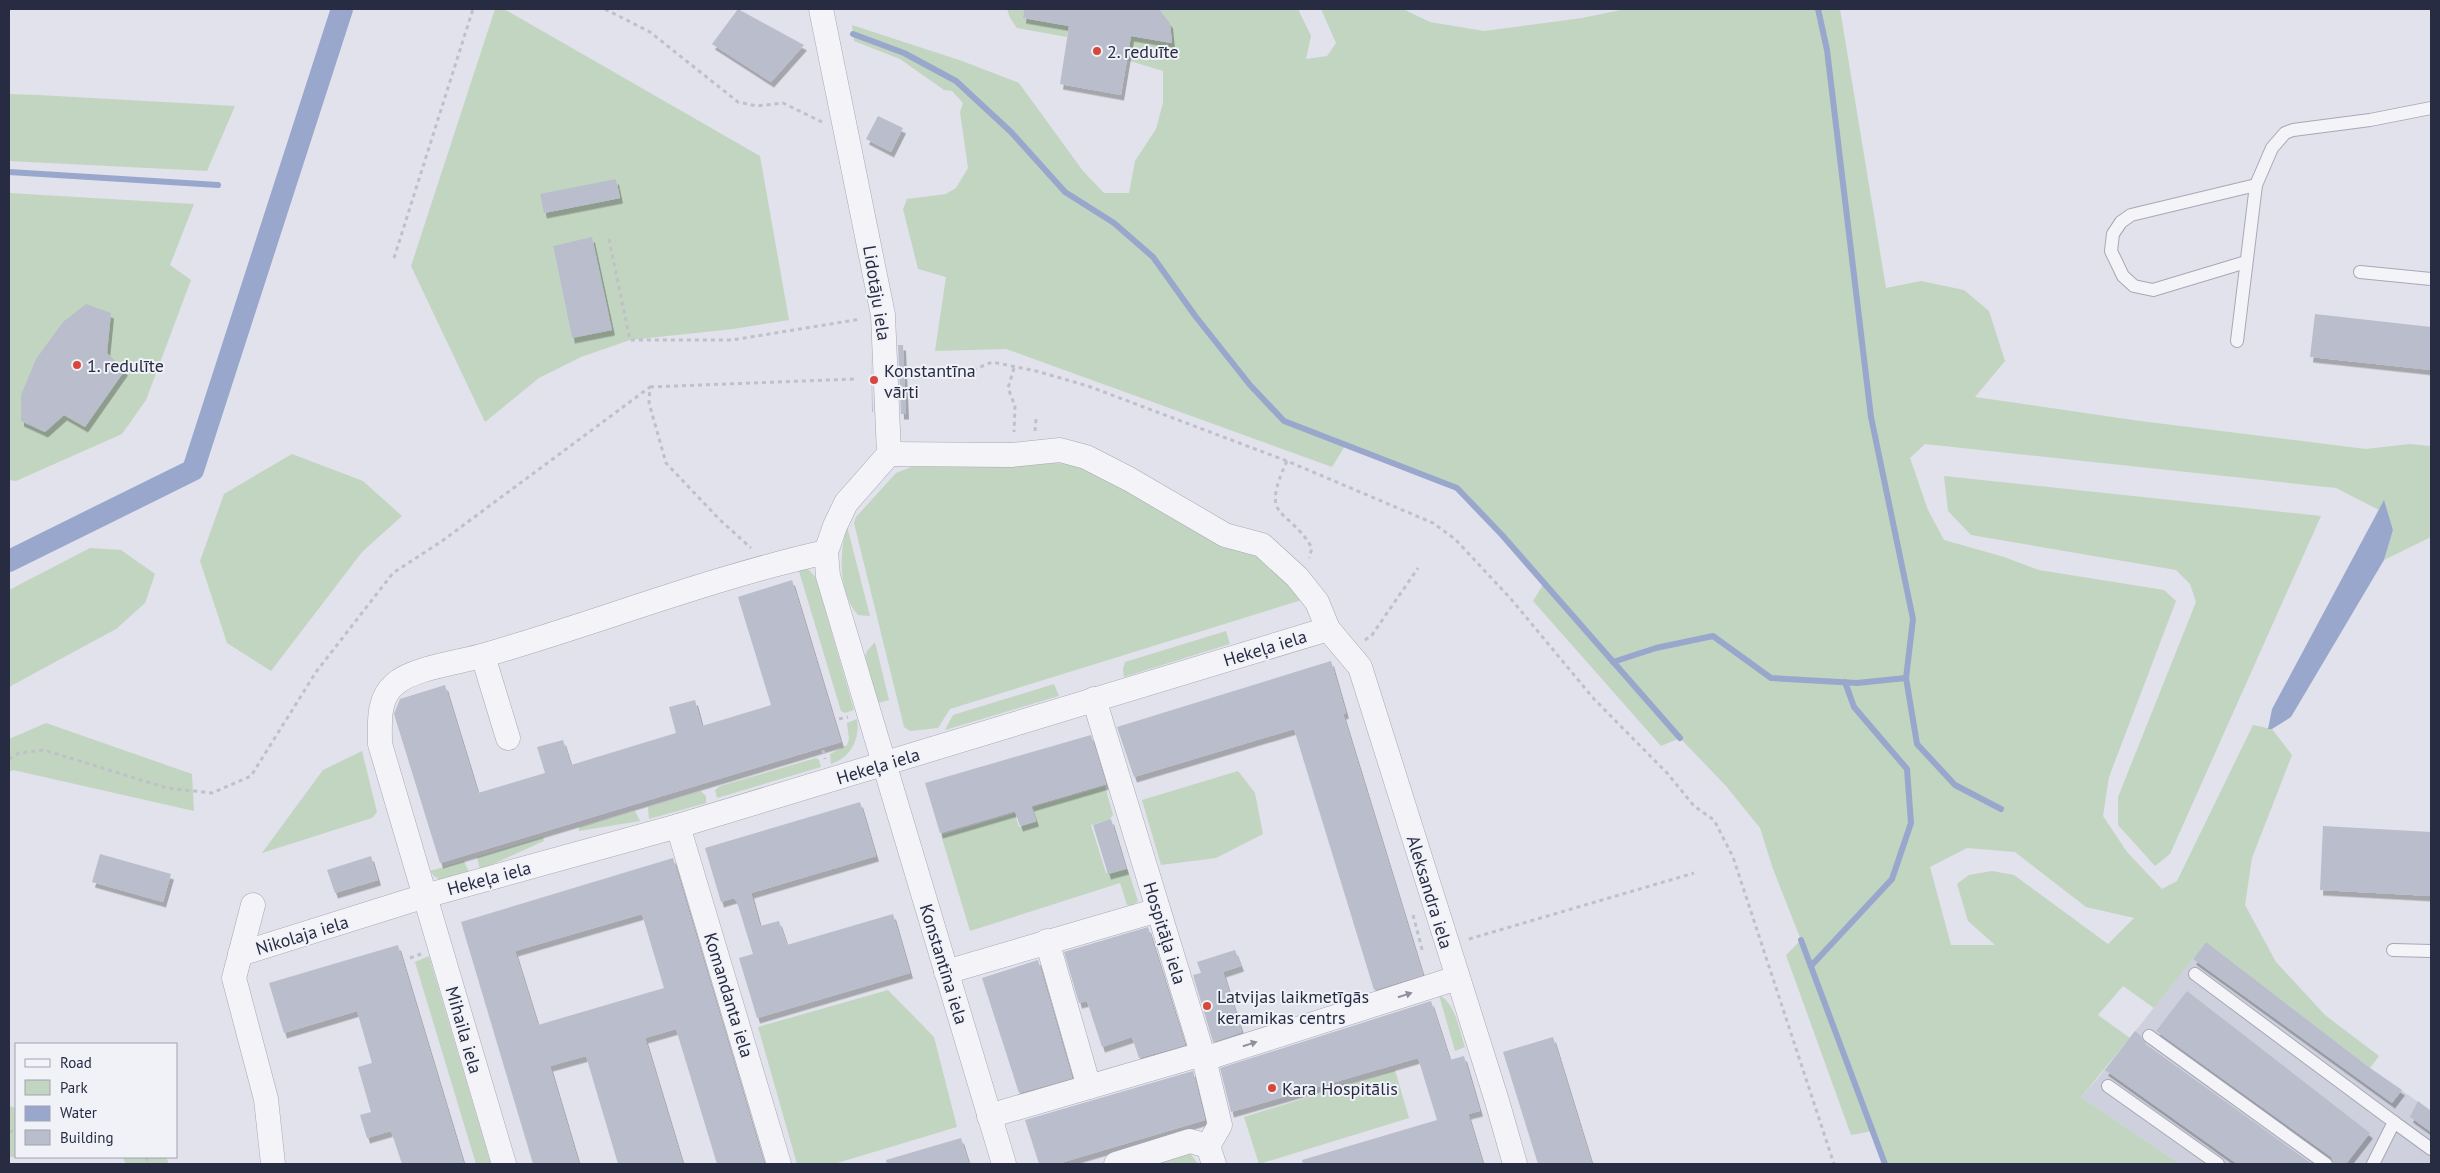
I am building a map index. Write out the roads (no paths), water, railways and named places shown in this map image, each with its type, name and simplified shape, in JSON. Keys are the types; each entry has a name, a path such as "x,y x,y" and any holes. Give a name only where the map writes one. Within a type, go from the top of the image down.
{"street":[{"name":"Lidotāju iela","path":"822,9 883,315 889,454"},
{"path":"883,764 828,576 826,552 846,503 889,454 1011,455 1060,450 1086,458 1129,479 1225,535 1262,545 1297,577 1318,602 1328,629"},
{"name":"Mihaila iela","path":"504,1164 380,744 380,708 395,684 425,669 483,656 770,565 826,552"},
{"name":"Hekeļa iela","path":"425,896 678,826 1328,629"},
{"name":"Aleksandra iela","path":"1328,629 1350,652 1360,667 1446,945 1497,1101 1515,1164"},
{"path":"483,656 508,738"},
{"name":"Hospitāļa iela","path":"1094,699 1203,1057 1220,1125 1211,1155"},
{"name":"Konstantīna iela","path":"883,764 1004,1164"},
{"name":"Komandanta iela","path":"678,826 779,1164"},
{"name":"Nikolaja iela","path":"273,1164 266,1099 234,978 240,954 425,896"},
{"path":"240,954 253,905"},
{"path":"946,972 1158,910"},
{"path":"1047,941 1089,1086"},
{"path":"990,1116 1089,1086 1203,1057 1457,978"},
{"path":"1116,1164 1190,1141 1211,1155"}],"lane":[{"path":"2237,341 2256,185 2272,148 2285,132 2431,108"},
{"path":"2246,262 2153,290 2134,286 2123,276 2111,250 2113,234 2121,222 2131,215 2256,185"},
{"path":"2360,272 2431,279"},
{"path":"2393,950 2431,951"},
{"path":"2195,974 2431,1149"},
{"path":"2149,1036 2326,1164"},
{"path":"2108,1086 2218,1164"},
{"path":"2373,1164 2394,1122"}],"water":[{"path":"2384,500 2393,530 2384,560 2291,717 2272,729 2268,729 2272,709"}],"waterway":[{"path":"9,561 193,470 342,9"},
{"path":"1818,9 1827,50 1871,417 1913,619 1906,678 1917,744 1955,785 2001,809"},
{"path":"853,34 904,53 956,81 1011,132 1065,192 1114,223 1153,257 1196,317 1250,385 1284,421 1457,488 1502,535 1680,738"},
{"path":"9,172 218,185"},
{"path":"1613,662 1656,648 1713,636 1771,678 1857,683 1906,678"},
{"path":"1811,966 1892,879 1911,823 1907,769 1854,707 1845,682"},
{"path":"1801,940 1885,1164"}],"place":[{"name":"2. reduīte","path":"1097,51"},
{"name":"1. redulīte","path":"77,365"},
{"name":"Konstantīna vārti","path":"874,380"},
{"name":"Latvijas laikmetīgās keramikas centrs","path":"1207,1006"},
{"name":"Kara Hospitālis","path":"1272,1088"}]}
